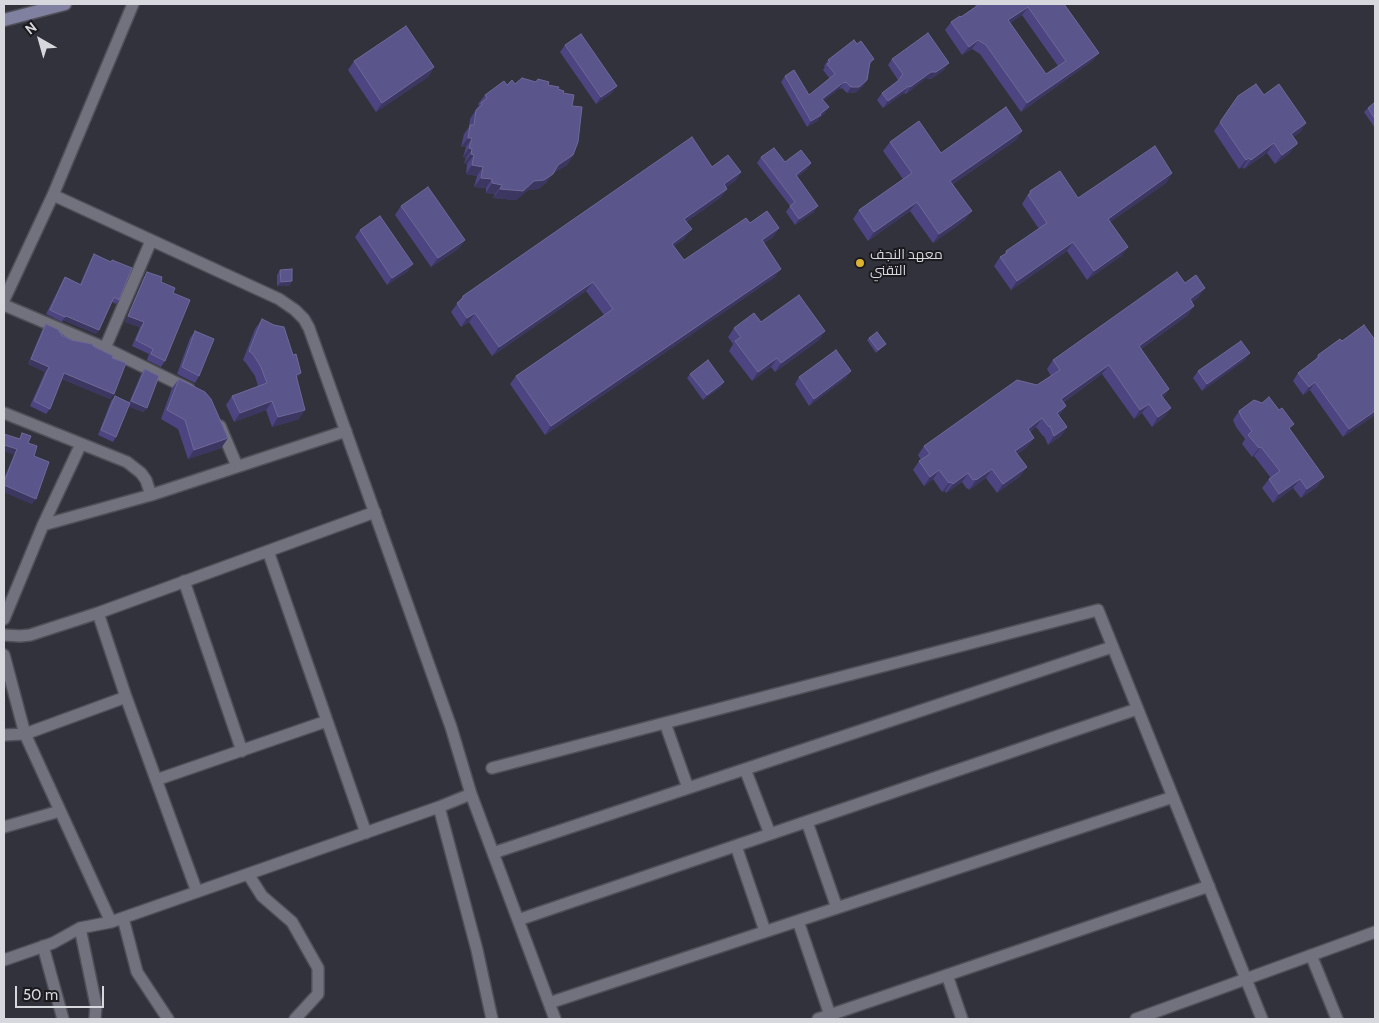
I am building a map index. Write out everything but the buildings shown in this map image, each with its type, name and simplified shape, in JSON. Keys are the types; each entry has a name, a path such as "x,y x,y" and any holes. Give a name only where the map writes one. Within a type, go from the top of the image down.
{"main road":[{"path":"4,20 65,4"}],"street":[{"path":"4,300 52,195 133,4"},
{"path":"52,195 279,299 304,319 309,328 451,727 471,794 555,1019"},
{"path":"106,348 151,241"},
{"path":"4,305 106,348 202,395"},
{"path":"4,413 135,467 146,480 151,495"},
{"path":"214,413 237,466"},
{"path":"43,525 151,495 346,431"},
{"path":"4,619 43,525 81,444"},
{"path":"4,635 30,635 98,613 374,512"},
{"path":"268,551 366,833"},
{"path":"184,581 242,751"},
{"path":"492,768 1098,610 1262,1019"},
{"path":"98,613 196,892"},
{"path":"493,853 1112,647"},
{"path":"4,655 25,734 111,922"},
{"path":"4,735 25,734 126,697"},
{"path":"518,920 1137,709"},
{"path":"156,780 327,721"},
{"path":"665,723 688,788"},
{"path":"745,769 770,834"},
{"path":"4,960 53,943 80,928 123,918 439,807 471,794"},
{"path":"549,1003 1173,797"},
{"path":"439,807 477,950 492,1019"},
{"path":"4,827 60,811"},
{"path":"807,822 837,908"},
{"path":"736,846 765,931"},
{"path":"248,874 262,896 292,922 318,968 318,994 295,1019"},
{"path":"818,1019 1209,886"},
{"path":"123,918 137,972 168,1019"},
{"path":"798,920 830,1015"},
{"path":"80,928 96,1005 95,1019"},
{"path":"1136,1019 1375,932"},
{"path":"43,946 63,1019"},
{"path":"1311,955 1337,1019"},
{"path":"947,975 962,1019"}],"place":[{"name":"معهد النجف التقني","path":"860,263"}]}
